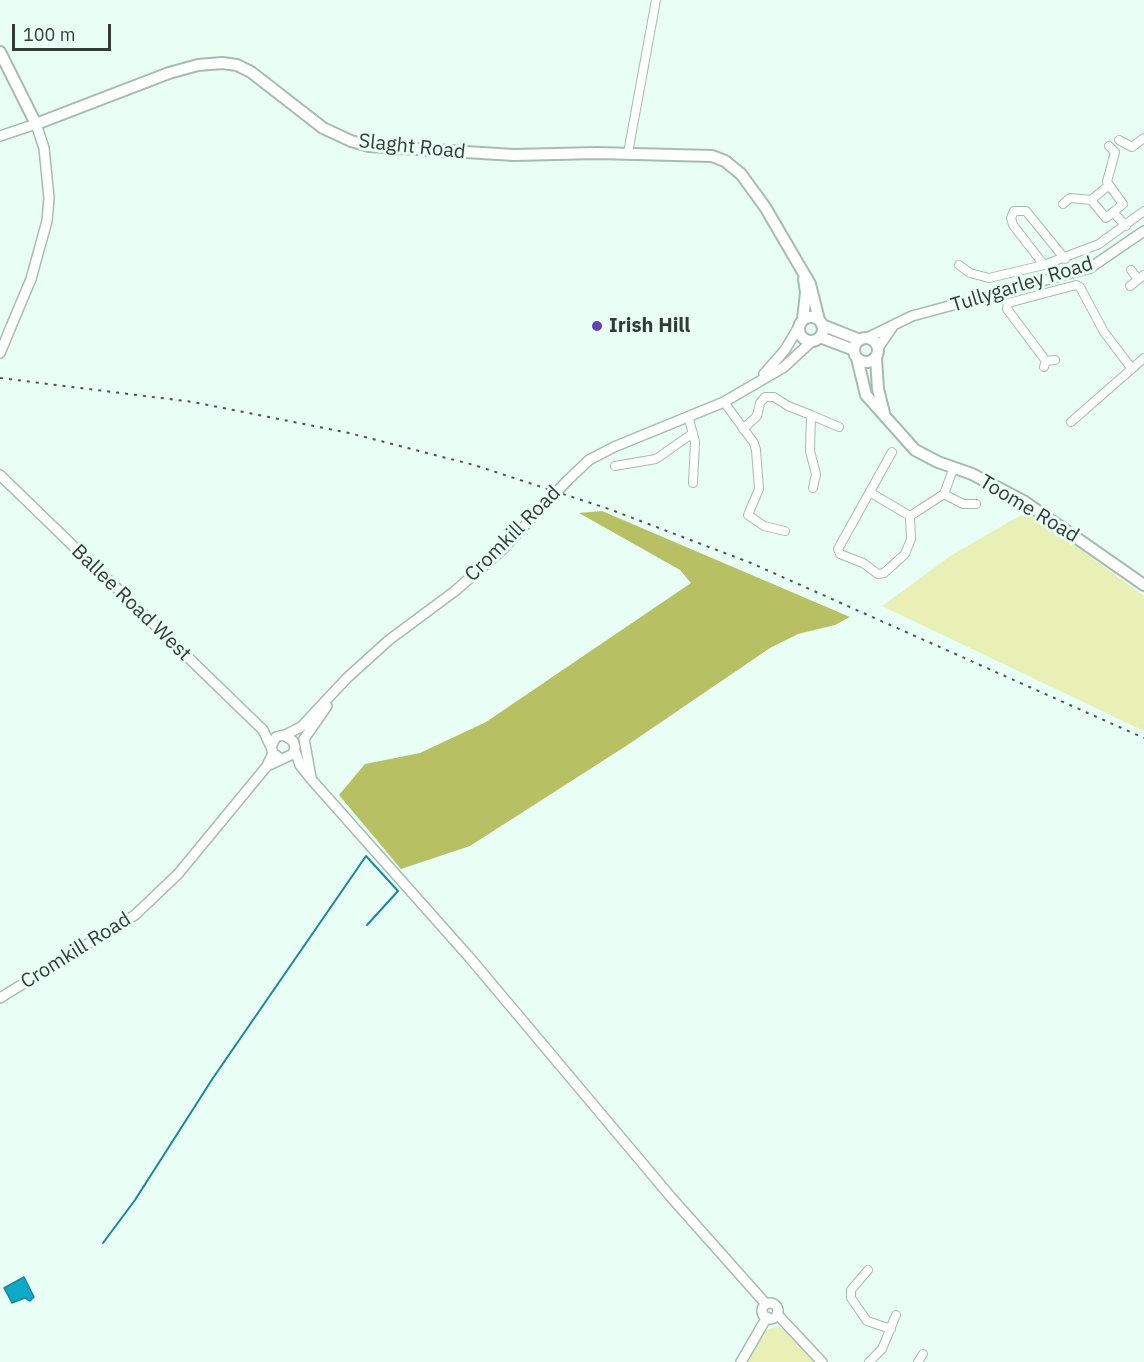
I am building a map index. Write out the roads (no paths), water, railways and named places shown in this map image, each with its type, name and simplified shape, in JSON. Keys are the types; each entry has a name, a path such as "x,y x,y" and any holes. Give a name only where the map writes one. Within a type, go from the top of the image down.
{"main road":[{"path":"0,52 36,124"},
{"name":"Slaght Road","path":"36,124 181,69 222,63 237,65 250,72 323,128 351,141 369,146 514,155 696,154 725,161 741,174 765,207 814,291 820,322"},
{"name":"Slaght Road","path":"800,324 806,292 802,270"},
{"path":"812,317 864,339 873,340 877,353 866,363 855,354 816,339 803,339 800,324 812,317"},
{"path":"816,339 820,322"},
{"path":"855,354 864,339"},
{"name":"Toome Road","path":"877,353 878,389 885,416"},
{"name":"Toome Road","path":"855,354 866,395 915,450 1025,502 1144,585"}],"street":[{"path":"628,153 656,0"},
{"path":"0,353 31,279 47,220 47,175 44,148 36,124"},
{"name":"Slaght Road","path":"0,136 36,124"},
{"path":"1119,140 1132,147 1144,138"},
{"path":"1063,204 1070,198 1091,200 1106,218 1123,204 1108,186 1108,173 1114,152 1109,146"},
{"path":"1091,200 1108,186"},
{"path":"1044,266 1013,225 1011,218 1014,211 1026,211 1065,259"},
{"path":"960,265 970,273 989,279 1044,266 1099,244 1144,211"},
{"path":"1113,212 1126,226"},
{"name":"Tullygarley Road","path":"864,339 912,316 1090,268 1144,231"},
{"path":"1130,286 1141,277 1131,270"},
{"path":"1048,363 1007,309 1008,303 1076,285 1080,287 1104,332 1132,369"},
{"name":"Cromkill Road","path":"753,385 778,359 800,324"},
{"path":"877,353 893,326"},
{"name":"Cromkill Road","path":"282,736 301,727 341,684 397,634 455,591 503,549 589,460 614,447 724,402 784,367 816,339"},
{"path":"1071,422 1144,358"},
{"path":"743,429 757,416 760,403 765,397 774,397 788,406 840,427"},
{"path":"724,402 756,450 759,485 748,515 764,526 785,531"},
{"path":"811,415 810,451 816,474 813,488"},
{"path":"689,418 695,442 693,483"},
{"path":"615,466 653,460 693,433"},
{"path":"892,452 871,493 840,541 838,550 842,555 882,574 908,550 911,539 910,516"},
{"path":"910,516 944,494 954,467"},
{"name":"Ballee Road West","path":"0,475 262,730 278,755"},
{"path":"871,493 910,516"},
{"path":"944,494 963,504 976,504"},
{"path":"311,779 304,739 338,693 341,684"},
{"name":"Cromkill Road","path":"0,998 135,915 178,874 267,766 278,755 295,748 301,727"},
{"name":"Ballee Road West","path":"262,730 282,736"},
{"path":"282,736 278,755 300,765"},
{"path":"282,736 295,748 300,765 311,779 463,949 670,1196 766,1304 775,1305 777,1314 822,1362"},
{"path":"868,1270 850,1292 851,1298 865,1320 878,1327 891,1329"},
{"path":"766,1304 763,1311 767,1317"},
{"path":"767,1317 771,1318 777,1314"},
{"path":"874,1360 882,1350 896,1315"},
{"path":"741,1362 767,1317"},
{"path":"918,1362 923,1354"}],"water":[{"path":"24,1277 34,1297 30,1301 25,1298 12,1303 4,1288"}],"waterway":[{"path":"103,1243 135,1200 213,1078 366,856 398,891 367,925"}],"railway":[{"path":"0,378 193,402 349,433 474,465 609,509 751,563 1144,738"}],"place":[{"name":"Irish Hill","path":"597,326"}]}
